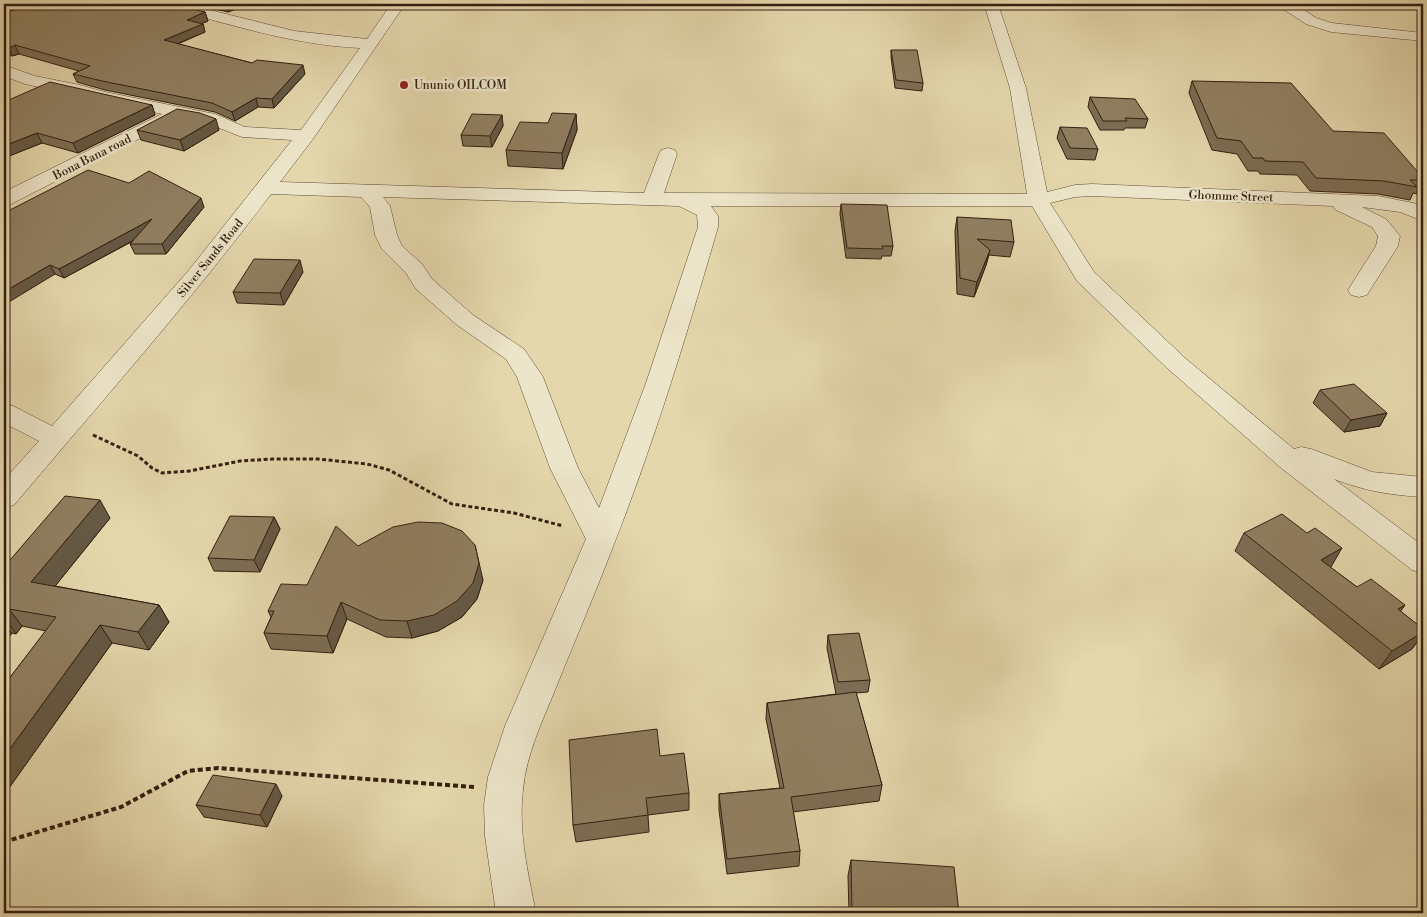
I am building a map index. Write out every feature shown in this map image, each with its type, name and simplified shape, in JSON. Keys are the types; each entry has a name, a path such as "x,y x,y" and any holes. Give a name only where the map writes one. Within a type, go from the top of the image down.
{"street":[{"path":"170,4 307,39 346,44 371,44"},
{"name":"Silver Sands Road","path":"4,498 165,313 266,188 307,135 398,4"},
{"path":"991,4 1018,88 1038,200 1085,276 1176,363 1274,446 1423,562"},
{"path":"1285,4 1311,21 1331,27 1421,37"},
{"path":"6,79 37,81 80,90 102,97 220,121 242,132 271,135 307,135"},
{"name":"Bona Bana road","path":"4,200 74,167 179,112"},
{"path":"516,913 503,827 504,789 514,750 600,543 637,445 672,342 710,220 708,214 702,209 666,199 668,154"},
{"name":"Ghomme Street","path":"266,188 666,199 1038,200 1075,191 1092,190 1394,204 1423,215"},
{"path":"367,191 380,206 386,235 393,249 414,269 424,284 465,320 515,354 530,377 564,468 600,543"},
{"path":"1330,200 1379,223 1389,236 1386,246 1359,290"},
{"path":"4,412 61,432"},
{"path":"1274,446 1367,481 1387,485 1423,487"}],"path":[{"path":"61,432 121,447 138,456 152,468 162,473 189,471 240,460 318,459 367,464 389,470 452,504 551,522 574,530 600,543"},
{"path":"4,842 110,811 134,802 189,771 218,768 504,789"}],"building":[{"path":"32,4 173,4 205,12 187,20 203,24 164,40 252,63 257,60 303,65 272,99 256,98 232,112 212,103 73,74 90,66 15,45 9,48 4,45 4,13"},
{"path":"891,50 917,50 923,83 896,80"},
{"path":"1192,81 1291,83 1333,131 1384,133 1423,180 1410,180 1417,187 1384,181 1316,178 1303,162 1265,161 1263,158 1253,158 1241,141 1217,138"},
{"path":"50,82 152,105 73,143 37,133 4,146 4,102"},
{"path":"1090,97 1135,99 1148,119 1125,118 1127,121 1103,121"},
{"path":"177,109 200,113 216,119 180,140 137,130"},
{"path":"552,113 576,114 562,153 506,150 520,122 548,123"},
{"path":"472,114 502,115 490,136 461,135"},
{"path":"1060,127 1087,128 1098,149 1070,148"},
{"path":"88,170 129,183 149,171 201,198 162,244 130,244 152,219 59,269 50,265 4,292 4,210 8,211"},
{"path":"841,204 887,205 893,246 882,246 883,249 847,248"},
{"path":"957,217 1011,220 1014,242 977,239 990,250 977,282 960,278"},
{"path":"254,259 300,260 280,293 233,292"},
{"path":"1354,384 1387,413 1351,420 1320,390"},
{"path":"65,496 100,500 31,582 159,605 138,632 100,625 4,757 4,684 56,617 9,609 4,615 4,567"},
{"path":"1282,514 1307,533 1315,528 1342,548 1321,560 1357,587 1371,579 1405,605 1398,609 1423,629 1423,632 1392,651 1244,533"},
{"path":"230,516 274,517 254,560 208,558"},
{"path":"418,522 442,523 462,531 475,545 479,563 473,583 457,601 434,615 407,621 380,620 341,602 327,636 264,633 274,611 268,611 281,584 307,585 336,526 358,546 393,527"},
{"path":"859,633 870,680 838,682 828,635"},
{"path":"856,692 882,785 791,797 800,851 727,859 719,794 784,788 767,703"},
{"path":"657,729 660,756 684,753 689,793 646,798 648,815 573,825 569,740"},
{"path":"213,775 276,784 260,815 196,805"},
{"path":"851,860 954,867 959,913 852,913"}],"place":[{"name":"Ununio OILCOM","path":"404,85"}]}
